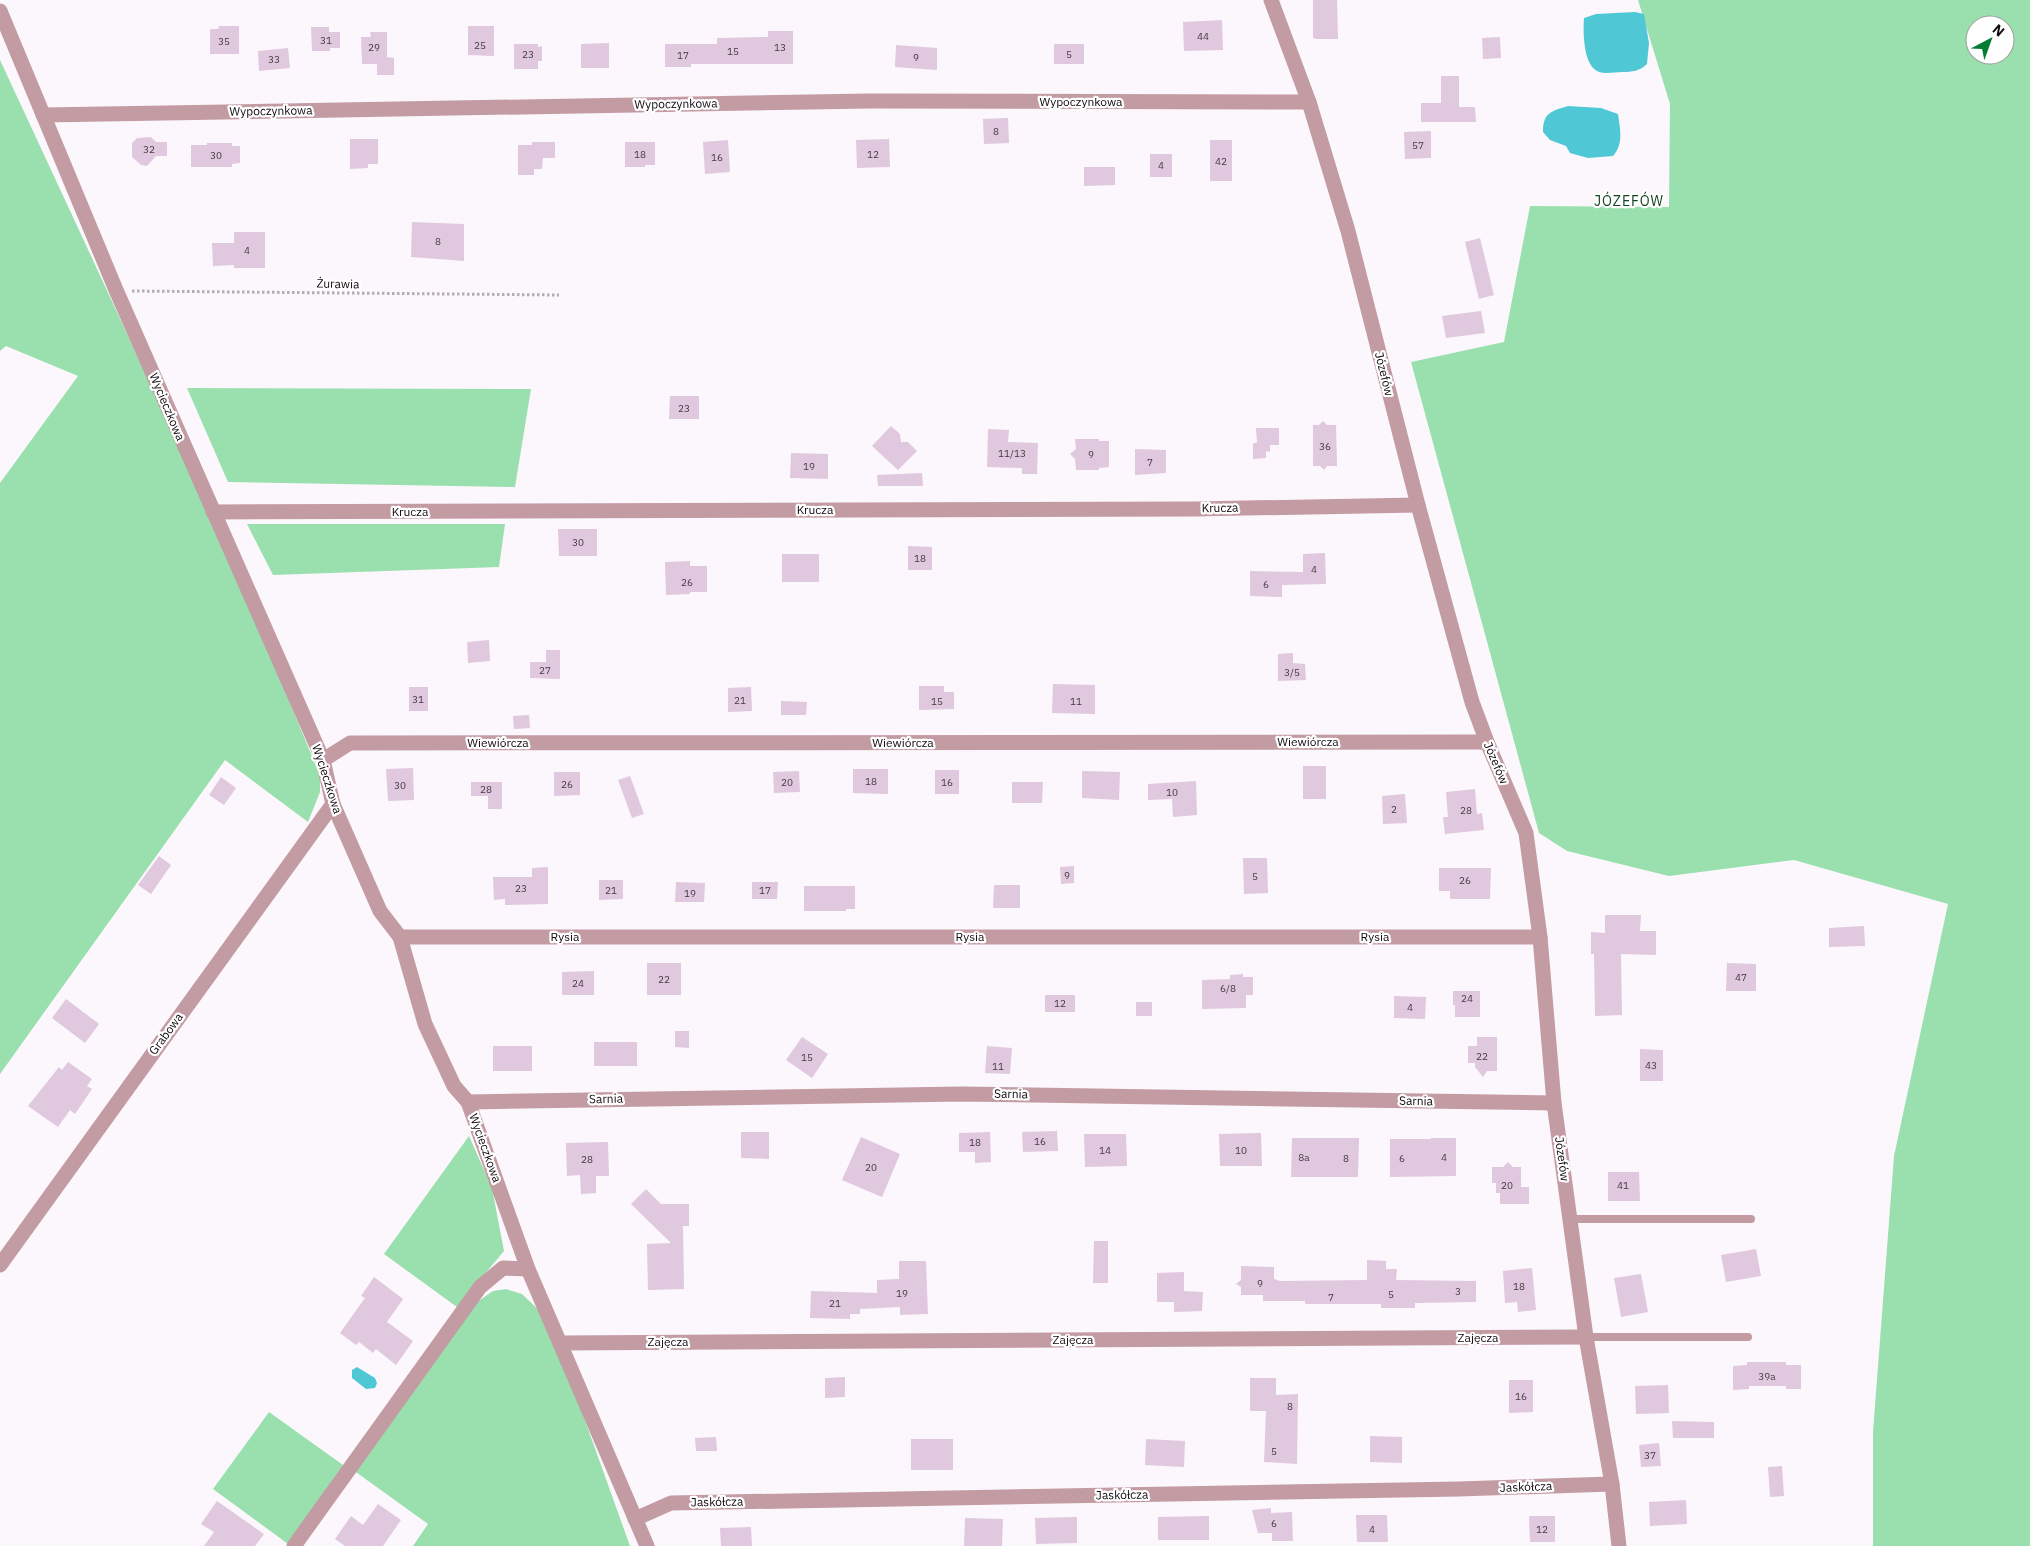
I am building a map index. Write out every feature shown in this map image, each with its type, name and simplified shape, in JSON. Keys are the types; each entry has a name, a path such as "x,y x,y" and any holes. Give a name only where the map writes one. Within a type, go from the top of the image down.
{"street":[{"name":"Józefów","path":"1271,0 1309,102 1348,230 1418,505 1472,702 1526,833 1540,937 1554,1103 1586,1337 1612,1484 1619,1546"},
{"name":"Wycieczkowa","path":"0,11 116,290 212,512 323,760 333,804 380,912 400,937 425,1024 454,1086 468,1102 528,1269 647,1546"},
{"name":"Wypoczynkowa","path":"43,115 870,101 1309,102"},
{"name":"Krucza","path":"212,512 1194,509 1418,505"},
{"name":"Wiewiórcza","path":"323,760 350,744 1487,742"},
{"name":"Grabowa","path":"0,1265 333,804"},
{"name":"Rysia","path":"400,937 1540,937"},
{"name":"Sarnia","path":"468,1102 961,1094 1554,1103"},
{"path":"294,1546 480,1287 503,1268 528,1269"},
{"name":"Zajęcza","path":"560,1343 1586,1337"},
{"name":"Jaskółcza","path":"635,1519 671,1503 1450,1489 1612,1484"}],"lane":[{"path":"1570,1219 1752,1219"},
{"path":"1586,1337 1748,1337"}],"path":[{"name":"Żurawia","path":"116,290 559,295"}],"green space":[{"path":"1638,0 2030,0 2030,1546 1873,1546 1873,1432 1894,1156 1948,904 1794,860 1669,876 1567,851 1539,833 1411,362 1504,342 1530,206 1669,207 1670,104"},
{"path":"0,60 83,238 244,595 320,776 320,792 308,822 225,760 0,1074 0,483 78,376 6,346 0,351"},
{"path":"187,388 531,389 515,487 228,482"},
{"path":"247,524 505,524 499,567 273,575"},
{"path":"469,1136 492,1188 504,1251 457,1307 384,1254"},
{"path":"506,1289 522,1294 544,1315 559,1348 630,1546 413,1546 428,1524 353,1470 477,1302 493,1291"},
{"path":"269,1412 343,1465 288,1544 213,1489"}],"water":[{"path":"1635,12 1644,14 1649,43 1647,64 1639,70 1629,72 1605,73 1594,69 1585,48 1584,18 1596,14"},
{"path":"1568,106 1601,108 1618,114 1620,141 1613,156 1588,158 1570,153 1566,146 1550,140 1543,132 1543,125 1547,116 1553,111"},
{"path":"357,1367 375,1378 377,1383 375,1388 366,1389 352,1378 352,1370"}],"building":[{"path":"1313,0 1337,0 1338,39 1313,38"},
{"path":"1222,20 1223,50 1184,51 1183,22"},
{"path":"219,26 239,26 239,54 210,54 210,29 218,29"},
{"path":"468,26 494,26 494,56 468,55"},
{"path":"311,27 329,27 329,32 340,32 340,48 330,48 330,51 312,51"},
{"path":"768,31 793,31 793,64 691,64 691,67 665,67 665,44 717,44 717,38 768,37"},
{"path":"370,32 387,32 387,57 394,58 394,75 377,75 377,64 362,64 361,37 371,37"},
{"path":"1500,37 1501,58 1483,59 1482,38"},
{"path":"609,43 609,68 581,68 581,44"},
{"path":"514,44 538,44 538,47 542,46 542,61 538,61 538,69 514,69"},
{"path":"1054,44 1084,44 1084,64 1054,64"},
{"path":"896,45 937,48 937,70 895,67"},
{"path":"288,48 290,68 259,71 258,51"},
{"path":"1441,76 1459,76 1459,107 1475,107 1476,122 1421,122 1421,103 1441,103"},
{"path":"1008,118 1009,143 984,144 983,119"},
{"path":"1431,131 1431,158 1405,159 1404,132"},
{"path":"151,137 156,142 167,142 167,156 156,156 147,166 141,165 132,157 132,143 137,138"},
{"path":"350,139 378,139 378,164 368,164 368,168 350,169"},
{"path":"889,139 890,167 857,168 856,140"},
{"path":"728,140 730,172 705,174 703,142"},
{"path":"1210,140 1232,140 1232,181 1210,181"},
{"path":"532,142 555,142 555,158 543,158 542,169 534,169 534,175 518,175 518,145 532,145"},
{"path":"625,142 655,142 655,165 625,167"},
{"path":"207,143 232,143 232,146 240,146 240,163 232,164 232,167 191,167 191,145 207,145"},
{"path":"1150,154 1172,154 1172,177 1150,177"},
{"path":"1084,167 1115,167 1115,185 1084,186"},
{"path":"412,222 464,224 464,261 411,257"},
{"path":"234,232 265,232 265,268 234,268 234,265 213,266 212,243 234,243"},
{"path":"1480,238 1494,295 1479,299 1465,242"},
{"path":"1481,311 1485,333 1446,338 1442,316"},
{"path":"670,396 699,396 699,419 669,419"},
{"path":"1323,421 1327,425 1336,425 1337,466 1327,466 1324,470 1320,466 1313,466 1313,425 1319,425"},
{"path":"891,426 900,434 901,442 908,442 917,451 898,470 872,446"},
{"path":"1256,428 1279,428 1279,445 1270,445 1270,452 1266,451 1266,458 1253,459 1253,443 1257,443"},
{"path":"988,429 1009,430 1008,442 1038,443 1037,474 1022,474 1022,468 987,467"},
{"path":"1075,439 1109,441 1109,467 1099,468 1099,470 1076,470 1075,459 1070,454 1076,449"},
{"path":"1135,449 1166,450 1166,473 1135,475"},
{"path":"791,453 828,454 828,479 790,478"},
{"path":"922,473 923,486 878,486 877,475"},
{"path":"558,529 597,529 597,556 559,556"},
{"path":"908,546 932,547 932,570 908,570"},
{"path":"1325,553 1326,584 1282,585 1282,597 1250,596 1250,571 1303,572 1303,554"},
{"path":"782,554 819,554 819,582 782,582"},
{"path":"690,561 690,566 707,566 707,592 666,595 665,562"},
{"path":"489,640 490,661 468,663 467,642"},
{"path":"546,650 560,650 560,679 530,678 530,662 546,662"},
{"path":"1293,653 1293,663 1305,664 1306,680 1278,681 1278,654"},
{"path":"1053,684 1095,685 1095,714 1052,713"},
{"path":"919,686 944,686 944,692 954,692 954,709 919,710"},
{"path":"409,687 428,687 428,711 409,711"},
{"path":"751,687 752,711 728,712 728,688"},
{"path":"781,701 807,702 806,715 781,715"},
{"path":"529,715 530,728 514,729 513,716"},
{"path":"1303,766 1326,766 1326,799 1303,799"},
{"path":"413,768 414,800 388,801 386,769"},
{"path":"853,769 888,769 888,794 853,793"},
{"path":"935,770 959,770 959,794 935,794"},
{"path":"799,771 800,792 774,793 773,772"},
{"path":"1082,771 1120,772 1119,800 1082,798"},
{"path":"554,772 580,772 580,795 554,796"},
{"path":"630,776 644,814 632,818 618,780"},
{"path":"221,777 236,788 224,805 209,795"},
{"path":"1196,781 1197,815 1173,817 1172,799 1148,800 1148,784"},
{"path":"471,782 502,782 502,809 488,809 488,796 471,796"},
{"path":"1012,782 1043,782 1042,803 1012,803"},
{"path":"1475,789 1477,814 1482,813 1484,830 1445,834 1443,817 1448,817 1446,792"},
{"path":"1405,794 1407,823 1383,824 1382,796"},
{"path":"159,856 171,865 151,894 138,885"},
{"path":"1243,858 1267,858 1268,893 1244,894"},
{"path":"1074,866 1074,883 1061,884 1060,867"},
{"path":"548,867 548,904 505,905 505,899 494,900 493,877 532,877 532,868"},
{"path":"1439,868 1491,868 1490,899 1450,899 1450,891 1439,891"},
{"path":"599,880 623,880 623,899 599,900"},
{"path":"676,882 705,883 704,902 675,902"},
{"path":"752,882 778,882 777,899 752,899"},
{"path":"994,885 1020,885 1020,908 993,908"},
{"path":"804,886 855,886 855,909 846,909 846,911 804,911"},
{"path":"1605,915 1641,915 1640,931 1656,931 1656,955 1621,954 1622,1015 1595,1016 1594,954 1591,954 1591,932 1605,933"},
{"path":"1864,926 1865,946 1829,947 1829,928"},
{"path":"647,963 681,963 681,995 647,995"},
{"path":"1727,963 1756,964 1756,991 1726,991"},
{"path":"594,971 594,995 562,995 562,972"},
{"path":"1243,974 1243,977 1253,977 1253,995 1246,995 1246,1008 1202,1009 1202,980 1230,979 1230,975"},
{"path":"1453,991 1480,991 1480,1017 1455,1017"},
{"path":"1045,995 1075,995 1075,1012 1045,1012"},
{"path":"1394,996 1426,997 1425,1019 1394,1018"},
{"path":"66,999 99,1024 85,1043 52,1018"},
{"path":"1136,1002 1152,1002 1152,1016 1136,1016"},
{"path":"675,1031 689,1031 689,1048 675,1047"},
{"path":"802,1037 828,1054 812,1078 786,1060"},
{"path":"1477,1037 1497,1037 1497,1071 1487,1071 1483,1077 1475,1067 1475,1063 1468,1063 1468,1046 1477,1046"},
{"path":"594,1042 637,1042 637,1066 594,1066"},
{"path":"493,1046 532,1046 532,1071 493,1071"},
{"path":"987,1046 1012,1048 1010,1074 985,1073"},
{"path":"1640,1049 1663,1050 1663,1081 1640,1081"},
{"path":"68,1062 92,1079 87,1086 92,1089 75,1114 70,1110 58,1127 28,1106 59,1067 62,1070"},
{"path":"1057,1131 1058,1151 1023,1152 1022,1132"},
{"path":"741,1132 769,1132 769,1159 741,1158"},
{"path":"990,1132 991,1162 975,1163 975,1152 959,1152 959,1133"},
{"path":"1261,1133 1262,1166 1220,1166 1219,1134"},
{"path":"1084,1134 1126,1134 1127,1166 1085,1167"},
{"path":"861,1137 900,1154 882,1197 842,1180"},
{"path":"1292,1138 1359,1138 1358,1177 1291,1177"},
{"path":"1456,1138 1456,1176 1390,1177 1390,1139"},
{"path":"608,1142 609,1176 596,1176 596,1193 581,1194 580,1175 567,1176 566,1143"},
{"path":"1508,1162 1513,1167 1521,1167 1521,1187 1529,1187 1529,1204 1500,1204 1500,1193 1496,1193 1496,1183 1492,1183 1492,1167 1503,1167"},
{"path":"1608,1172 1639,1172 1640,1201 1608,1201"},
{"path":"646,1189 661,1204 689,1204 689,1226 683,1226 684,1289 648,1290 647,1244 671,1243 631,1204"},
{"path":"1094,1241 1108,1241 1108,1283 1093,1283"},
{"path":"1756,1249 1761,1276 1726,1282 1721,1255"},
{"path":"1367,1260 1386,1261 1386,1269 1397,1269 1396,1280 1476,1281 1476,1302 1415,1303 1415,1308 1381,1308 1381,1304 1305,1304 1305,1301 1263,1301 1263,1295 1241,1295 1241,1287 1236,1284 1241,1280 1241,1266 1274,1267 1274,1279 1280,1281 1367,1280"},
{"path":"899,1261 926,1261 928,1314 900,1315 900,1307 860,1309 860,1314 850,1314 850,1319 810,1318 811,1291 877,1293 877,1280 899,1279"},
{"path":"1532,1268 1536,1310 1518,1312 1517,1302 1505,1303 1503,1271"},
{"path":"1184,1272 1184,1291 1203,1292 1202,1311 1174,1312 1174,1302 1157,1302 1157,1273"},
{"path":"1641,1274 1648,1312 1621,1317 1614,1278"},
{"path":"374,1277 403,1299 387,1322 413,1341 396,1365 376,1349 373,1353 359,1342 356,1345 340,1333 365,1298 361,1296"},
{"path":"1747,1362 1786,1362 1786,1365 1801,1365 1801,1389 1786,1389 1786,1386 1749,1386 1749,1389 1733,1390 1733,1366 1747,1365"},
{"path":"845,1377 845,1397 825,1398 825,1378"},
{"path":"1250,1378 1276,1378 1276,1395 1298,1394 1297,1464 1264,1462 1266,1411 1250,1411"},
{"path":"1509,1380 1533,1380 1533,1412 1509,1413"},
{"path":"1668,1385 1669,1413 1636,1414 1635,1386"},
{"path":"1672,1421 1714,1422 1714,1438 1673,1438"},
{"path":"1370,1436 1402,1437 1402,1463 1370,1462"},
{"path":"716,1437 717,1451 696,1451 695,1438"},
{"path":"911,1439 953,1439 953,1470 911,1470"},
{"path":"1146,1439 1185,1441 1184,1467 1145,1465"},
{"path":"1659,1443 1661,1466 1641,1467 1639,1445"},
{"path":"1782,1466 1784,1496 1770,1497 1768,1467"},
{"path":"1686,1500 1687,1524 1650,1526 1649,1502"},
{"path":"217,1501 264,1534 255,1546 204,1546 214,1532 201,1524"},
{"path":"378,1504 401,1520 383,1546 345,1546 335,1539 351,1516 363,1525"},
{"path":"1271,1508 1271,1513 1292,1512 1293,1541 1272,1541 1272,1533 1258,1533 1252,1510"},
{"path":"1356,1515 1387,1515 1388,1542 1357,1542"},
{"path":"1209,1516 1209,1540 1158,1540 1158,1517"},
{"path":"1529,1516 1555,1516 1555,1542 1530,1542"},
{"path":"1077,1517 1077,1543 1036,1544 1035,1518"},
{"path":"965,1518 1003,1519 1002,1546 964,1546"},
{"path":"751,1527 752,1546 721,1546 720,1528"}],"district":[{"name":"JÓZEFÓW","path":"1629,201"}]}
